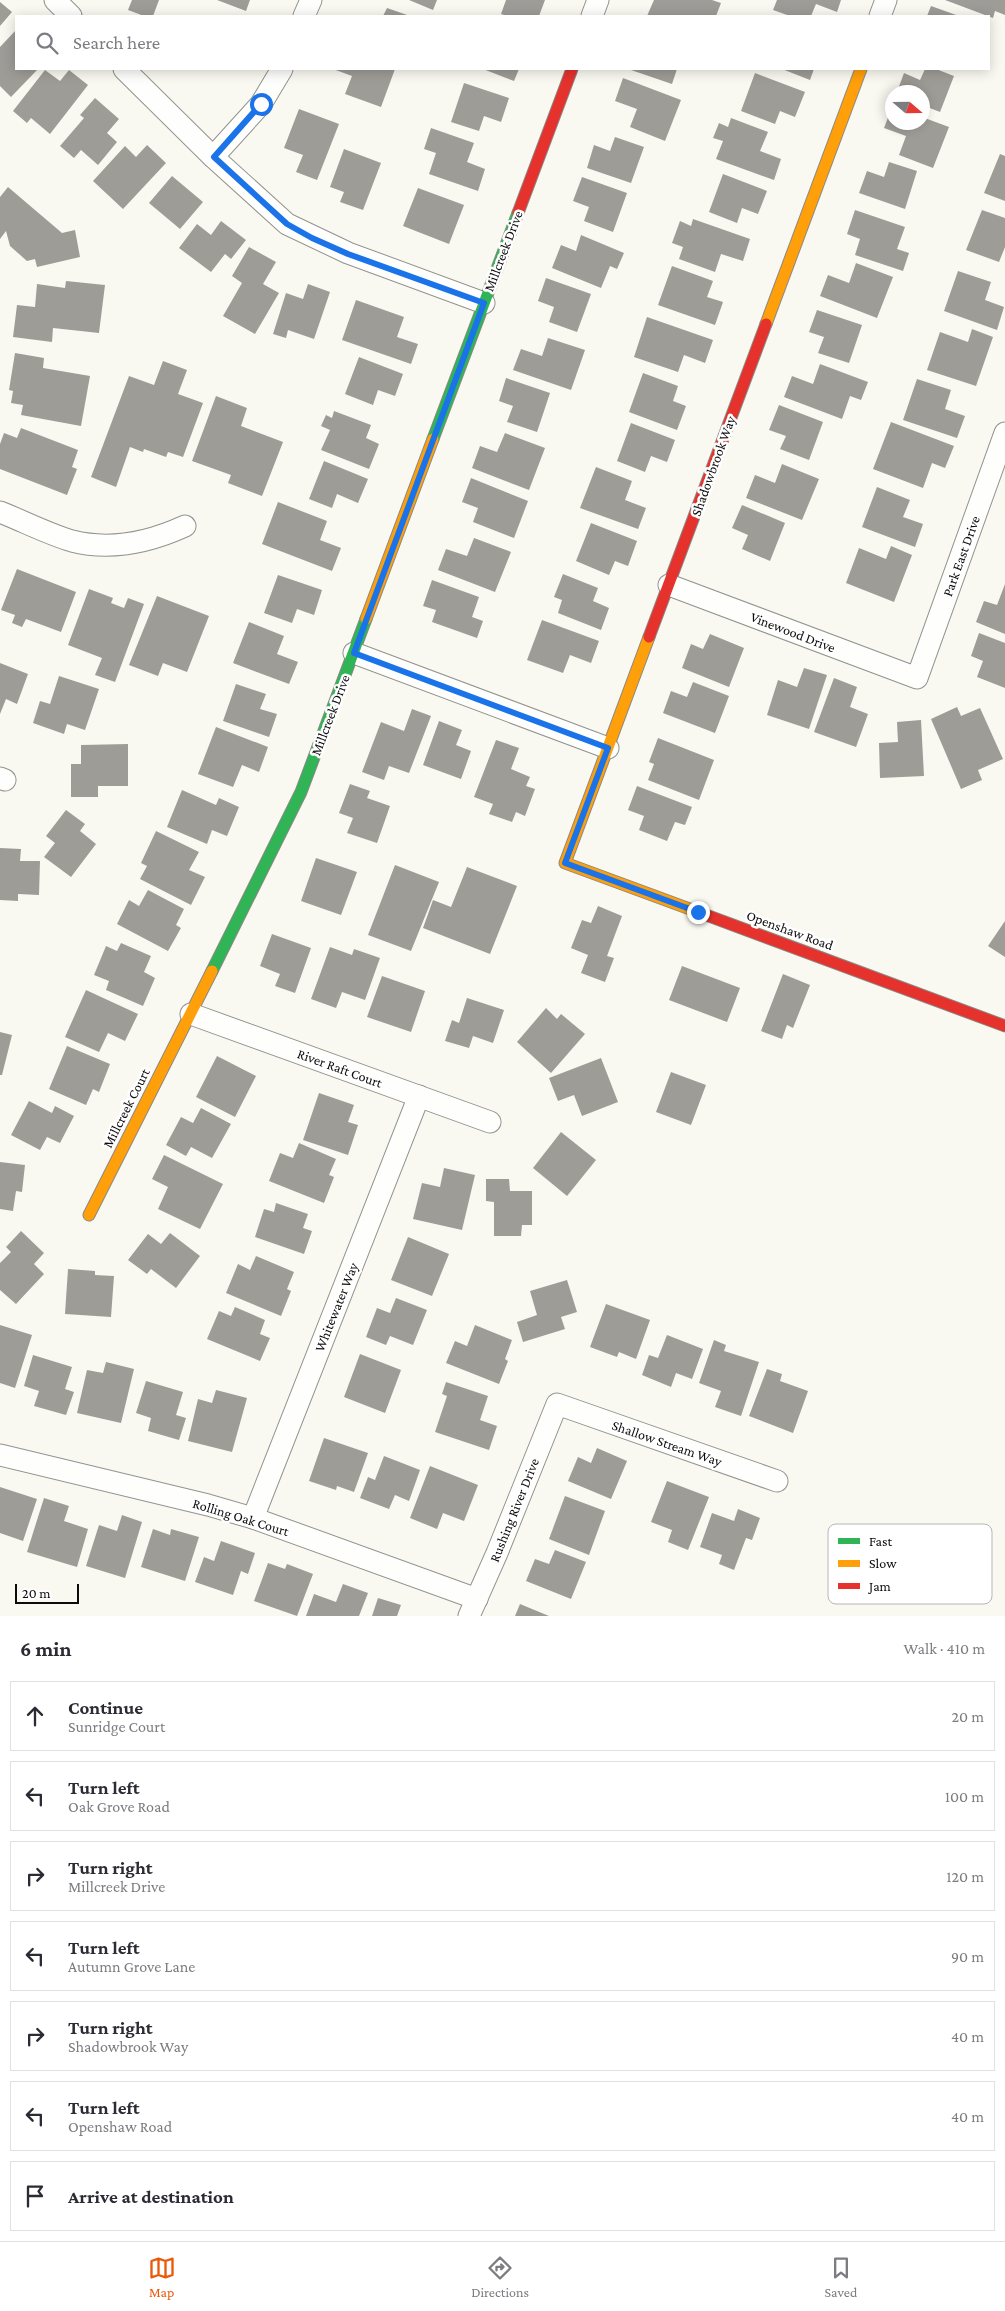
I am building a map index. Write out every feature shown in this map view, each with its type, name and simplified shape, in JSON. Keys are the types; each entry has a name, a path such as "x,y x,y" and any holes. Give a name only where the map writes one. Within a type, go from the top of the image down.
{"street":[{"path":"55,0 70,15"},
{"path":"304,15 310,0"},
{"path":"592,15 598,0"},
{"path":"880,15 886,0"},
{"path":"125,70 214,157 287,224 312,238 348,254 484,303"},
{"path":"214,157 261,104 281,70"},
{"name":"Millcreek Drive","path":"191,1014 301,792 572,70"},
{"name":"Shadowbrook Way","path":"565,863 861,70"},
{"name":"Park East Drive","path":"917,678 1005,433"},
{"path":"0,512 72,541 100,545 130,544 159,538 185,526"},
{"name":"Vinewood Drive","path":"669,585 917,678"},
{"path":"354,653 608,748"},
{"name":"Openshaw Road","path":"565,863 1005,1026"},
{"name":"River Raft Court","path":"191,1014 490,1122"},
{"name":"Millcreek Court","path":"89,1215 191,1014"},
{"name":"Whitewater Way","path":"253,1518 419,1096"},
{"name":"Shallow Stream Way","path":"557,1404 777,1481"},
{"name":"Rushing River Drive","path":"473,1607 557,1404"},
{"name":"Rolling Oak Court","path":"0,1455 253,1518 473,1607"}],"building":[{"path":"132,0 159,0 153,15 141,15 128,10"},
{"path":"217,0 250,0 246,11"},
{"path":"409,0 437,0 433,10"},
{"path":"506,0 545,0 539,15 501,14"},
{"path":"654,0 712,0 721,3 716,15 647,15"},
{"path":"777,0 841,0 837,12 816,4 811,15 787,15 773,10"},
{"path":"945,0 1005,0 1005,15 995,11 993,18 990,15 985,15"},
{"path":"0,2 12,12 0,26"},
{"path":"931,6 956,15 927,15"},
{"path":"387,8 407,15 384,15"},
{"path":"15,31 15,70 37,70 11,97 0,86 0,47"},
{"path":"45,70 60,81 69,70 88,85 50,134 31,118 27,123 13,111"},
{"path":"336,70 395,70 381,107 345,94 352,76"},
{"path":"486,70 519,70 514,81"},
{"path":"631,70 677,70 672,84"},
{"path":"785,70 814,70 810,80"},
{"path":"925,70 939,70 954,76 940,112 930,108 930,85 900,85 904,73 920,80"},
{"path":"755,73 805,92 795,117 780,111 775,124 741,111"},
{"path":"623,78 681,100 665,141 630,127 637,109 615,101"},
{"path":"464,83 509,98 501,122 484,116 479,131 451,122"},
{"path":"95,98 119,119 107,133 117,142 98,165 81,150 74,158 60,146 84,118 80,115"},
{"path":"299,109 339,124 317,180 296,172 303,155 284,148"},
{"path":"731,118 768,132 760,151 781,159 774,180 716,159 723,141 713,138 719,123 728,127"},
{"path":"930,120 949,127 933,168 899,155 906,136 890,130 930,130"},
{"path":"431,128 474,143 467,162 485,169 478,191 429,174 436,153 424,149"},
{"path":"615,137 644,147 631,183 587,168 594,145 610,151"},
{"path":"147,145 166,163 123,209 93,181 125,146 136,157"},
{"path":"344,149 381,163 363,210 340,202 344,192 330,187"},
{"path":"1000,154 1005,156 1005,201 984,193"},
{"path":"889,162 917,171 905,209 859,193 867,171 884,177"},
{"path":"723,174 767,191 758,214 742,208 737,223 709,212"},
{"path":"172,176 203,202 180,229 149,203"},
{"path":"582,177 627,193 613,232 584,221 589,207 573,201"},
{"path":"8,187 62,233 75,230 80,257 37,267 35,259 27,261 10,246 6,231 0,239 0,197"},
{"path":"418,188 464,205 449,244 403,226"},
{"path":"855,210 905,227 897,249 909,253 903,271 855,255 860,239 847,234"},
{"path":"982,210 1005,218 1005,247 999,262 966,250"},
{"path":"693,219 750,239 743,261 721,254 715,272 679,259 683,247 672,243 680,221 691,226"},
{"path":"221,221 246,240 231,259 225,254 211,272 179,248 197,224 211,235"},
{"path":"581,235 624,253 617,269 610,266 601,288 552,268 561,245 576,251"},
{"path":"249,247 276,262 263,284 279,293 255,334 223,316 242,283 232,276"},
{"path":"856,263 893,277 877,318 820,296 828,275 849,283"},
{"path":"672,266 713,281 707,297 723,302 715,325 658,305"},
{"path":"958,271 991,282 985,300 1004,307 997,330 944,311"},
{"path":"546,278 591,294 577,332 549,322 554,307 538,301"},
{"path":"66,281 105,285 99,333 53,328 52,342 13,337 17,305 35,307 37,284 65,288"},
{"path":"308,284 330,292 314,339 288,330 286,338 273,334 286,293 303,299"},
{"path":"356,300 404,317 397,337 418,344 411,364 342,340"},
{"path":"817,310 862,325 849,363 818,353 824,337 809,332"},
{"path":"647,317 713,340 705,363 684,355 678,372 634,357"},
{"path":"972,329 993,337 976,386 927,370 940,332 968,342"},
{"path":"548,338 585,350 571,390 513,370 521,349 542,356"},
{"path":"15,353 44,358 43,368 90,376 81,426 21,415 23,405 11,403 13,391 9,390"},
{"path":"359,357 403,374 395,396 378,390 373,405 345,394"},
{"path":"163,361 187,370 178,394 203,403 183,457 168,452 166,457 144,449 143,452 130,447 116,487 91,477 129,376 154,385"},
{"path":"820,364 868,382 861,400 850,396 842,419 784,397 792,376 813,384"},
{"path":"643,373 678,386 673,401 686,406 677,430 629,412"},
{"path":"506,378 550,393 537,432 507,422 513,406 499,401"},
{"path":"917,379 951,390 945,409 965,416 957,438 903,420"},
{"path":"216,396 247,408 241,426 283,442 262,496 228,483 231,475 192,461"},
{"path":"779,405 823,422 809,460 780,449 786,436 769,430"},
{"path":"334,411 371,425 366,438 379,444 369,469 321,450 330,430 321,426 326,415 332,418"},
{"path":"891,422 954,446 945,468 932,463 923,488 873,469"},
{"path":"631,423 675,440 667,462 651,456 645,472 617,461"},
{"path":"21,428 78,450 72,467 77,469 67,495 0,469 0,444 4,433 17,438"},
{"path":"505,433 545,448 529,490 472,468 480,446 497,452"},
{"path":"324,461 368,479 358,503 337,494 332,508 309,499"},
{"path":"782,464 819,479 802,520 746,498 755,475 775,483"},
{"path":"596,467 632,481 625,500 646,508 638,529 580,508"},
{"path":"471,478 528,501 514,538 473,522 478,508 462,502"},
{"path":"877,487 910,500 903,517 923,524 915,547 862,527"},
{"path":"278,502 327,521 320,540 341,548 332,571 262,544"},
{"path":"742,505 785,523 770,561 742,549 748,535 732,528"},
{"path":"591,523 637,541 628,566 615,561 609,575 576,561"},
{"path":"474,538 511,552 495,592 438,570 446,549 467,556"},
{"path":"891,546 912,555 894,602 846,583 859,548 886,559"},
{"path":"17,569 76,592 61,632 26,619 22,627 12,623 15,615 1,610"},
{"path":"563,574 598,588 593,601 609,608 601,630 558,613 562,600 554,597"},
{"path":"278,575 322,590 314,615 297,609 292,623 264,613"},
{"path":"432,580 479,597 472,617 483,621 477,638 432,622 436,610 423,606"},
{"path":"1005,584 1005,634 976,622 984,601 997,605"},
{"path":"89,589 113,598 111,603 124,608 128,598 144,604 115,682 95,675 102,658 68,645"},
{"path":"157,596 209,616 187,672 163,663 158,676 129,665"},
{"path":"542,620 599,641 591,663 570,655 563,673 527,660"},
{"path":"249,622 284,636 277,654 298,662 289,684 233,663"},
{"path":"979,633 1005,643 1005,688 977,677 983,661 971,656"},
{"path":"710,634 744,648 729,687 682,668 691,644 703,649"},
{"path":"0,663 28,674 17,704 6,699 0,714"},
{"path":"804,668 827,675 809,729 767,715 778,680 797,687"},
{"path":"59,676 99,689 85,730 67,724 64,734 33,723 40,701 50,704"},
{"path":"834,678 857,687 850,707 868,714 856,747 814,732"},
{"path":"693,682 729,696 715,733 663,713 671,691 687,697"},
{"path":"236,684 266,694 260,709 277,714 269,737 223,721"},
{"path":"957,707 961,716 980,708 1003,759 978,770 982,780 961,789 931,719"},
{"path":"412,709 431,716 409,773 389,766 384,780 362,772 381,722 404,731"},
{"path":"921,720 924,776 880,778 879,743 898,742 897,722"},
{"path":"439,721 462,730 456,745 471,751 461,779 423,765"},
{"path":"216,727 268,747 259,772 242,765 233,787 198,774"},
{"path":"658,738 714,760 699,800 648,780 654,764 649,762"},
{"path":"496,740 519,748 511,769 530,777 526,786 535,789 525,816 516,812 512,822 489,814 493,804 474,797"},
{"path":"128,744 128,786 98,786 98,797 71,797 71,764 81,764 81,745"},
{"path":"350,784 370,791 367,798 390,806 377,843 347,833 353,818 339,813"},
{"path":"637,786 692,807 685,825 675,822 667,841 639,830 644,816 628,810"},
{"path":"182,790 216,805 219,798 239,807 227,836 212,830 207,844 167,827"},
{"path":"66,810 85,824 80,831 96,844 71,877 44,857 55,843 46,836"},
{"path":"156,831 199,852 189,870 205,877 191,905 140,879 147,866 141,863"},
{"path":"0,848 21,849 20,861 40,861 39,895 18,894 18,901 0,900"},
{"path":"316,858 357,872 341,915 301,901"},
{"path":"395,865 439,882 411,951 368,935"},
{"path":"467,867 517,886 490,954 423,928 433,900 451,907"},
{"path":"148,890 184,909 176,925 181,928 168,951 117,924 129,900 139,906"},
{"path":"598,906 622,916 607,956 614,958 605,982 581,973 588,955 571,948 582,920 591,923"},
{"path":"1005,921 1005,957 988,946"},
{"path":"272,934 311,948 295,993 275,986 280,974 260,966"},
{"path":"121,943 151,956 144,972 155,978 143,1006 106,990 109,981 94,975 106,946 117,951"},
{"path":"330,947 352,955 354,949 380,958 365,1000 342,992 336,1008 311,999"},
{"path":"682,966 740,988 727,1022 669,1000"},
{"path":"783,974 810,985 793,1028 787,1025 782,1039 761,1031"},
{"path":"382,976 425,991 411,1032 367,1017"},
{"path":"86,990 138,1014 125,1041 108,1033 99,1052 65,1037"},
{"path":"467,998 504,1010 493,1043 473,1036 469,1048 445,1041 452,1020 459,1023"},
{"path":"546,1008 557,1019 561,1014 585,1034 551,1073 517,1042"},
{"path":"0,1032 12,1035 2,1075 0,1075"},
{"path":"67,1046 110,1064 99,1092 93,1089 86,1105 49,1089"},
{"path":"217,1056 256,1076 235,1117 196,1097"},
{"path":"601,1058 618,1102 582,1116 574,1095 558,1101 549,1078"},
{"path":"671,1072 706,1085 691,1125 656,1112"},
{"path":"319,1093 354,1105 348,1122 358,1125 348,1155 303,1140"},
{"path":"29,1101 52,1113 55,1106 74,1116 60,1143 47,1137 40,1150 11,1135"},
{"path":"201,1108 231,1124 212,1158 191,1147 186,1156 166,1145 181,1117 193,1123"},
{"path":"561,1132 596,1160 567,1196 533,1168"},
{"path":"299,1143 336,1159 329,1175 334,1177 324,1203 269,1181 280,1153 293,1158"},
{"path":"164,1155 223,1184 200,1229 158,1209 168,1187 152,1179"},
{"path":"0,1162 25,1165 22,1192 16,1191 13,1211 0,1209"},
{"path":"444,1168 475,1175 462,1230 413,1219 422,1183 440,1187"},
{"path":"486,1179 509,1179 510,1191 532,1191 532,1225 522,1225 521,1236 494,1236 494,1202 486,1201"},
{"path":"276,1203 308,1214 303,1228 312,1231 304,1254 255,1237 264,1209 274,1212"},
{"path":"21,1231 44,1253 34,1264 44,1274 16,1304 0,1290 0,1263 11,1252 6,1247"},
{"path":"170,1233 200,1256 176,1288 151,1269 147,1274 128,1260 148,1234 161,1244"},
{"path":"408,1237 449,1254 432,1296 391,1280"},
{"path":"256,1256 294,1272 287,1289 291,1291 281,1316 226,1293 238,1264 250,1270"},
{"path":"68,1269 95,1271 95,1275 114,1276 111,1317 65,1314"},
{"path":"567,1280 577,1312 561,1317 565,1329 523,1342 517,1322 537,1315 530,1291"},
{"path":"396,1298 427,1310 413,1345 390,1336 386,1345 366,1337 377,1308 390,1313"},
{"path":"606,1304 650,1320 636,1359 619,1352 617,1357 590,1347"},
{"path":"235,1307 265,1320 260,1334 270,1338 260,1361 207,1339 219,1311 231,1316"},
{"path":"0,1325 32,1335 15,1388 0,1383"},
{"path":"475,1325 512,1340 505,1359 508,1361 499,1384 446,1363 455,1341 467,1346"},
{"path":"667,1335 703,1349 692,1379 676,1373 671,1387 642,1375 649,1355 658,1358"},
{"path":"714,1340 726,1345 724,1351 759,1362 741,1416 715,1407 721,1391 699,1383"},
{"path":"360,1354 401,1370 385,1413 344,1397"},
{"path":"33,1355 72,1367 65,1389 74,1392 66,1415 34,1406 39,1391 24,1386"},
{"path":"106,1362 134,1369 121,1423 77,1413 87,1370 103,1373"},
{"path":"767,1369 782,1374 780,1381 808,1391 793,1433 749,1416"},
{"path":"146,1381 183,1392 176,1415 186,1418 179,1440 148,1431 151,1418 136,1413"},
{"path":"446,1382 488,1396 480,1420 497,1426 489,1450 435,1432 447,1396 442,1394"},
{"path":"216,1390 247,1398 232,1452 188,1441 198,1399 212,1403"},
{"path":"324,1438 368,1453 354,1492 337,1486 336,1490 309,1481"},
{"path":"597,1448 627,1461 611,1499 568,1481 578,1457 591,1463"},
{"path":"384,1456 420,1470 409,1501 395,1495 389,1509 360,1498 368,1477 375,1480"},
{"path":"430,1466 478,1485 464,1521 443,1513 437,1529 410,1518"},
{"path":"667,1481 709,1497 688,1550 668,1542 672,1530 651,1522"},
{"path":"0,1487 37,1499 23,1541 0,1533"},
{"path":"565,1496 605,1511 589,1555 549,1539"},
{"path":"44,1498 69,1506 64,1521 88,1529 77,1567 27,1552"},
{"path":"738,1509 760,1518 752,1540 746,1538 734,1570 719,1564 722,1555 700,1547 712,1513 734,1521"},
{"path":"122,1515 142,1522 125,1578 86,1566 99,1525 117,1531"},
{"path":"153,1529 170,1535 171,1529 199,1537 185,1581 141,1567"},
{"path":"221,1541 255,1553 248,1574 241,1571 233,1595 195,1582 204,1557 214,1561"},
{"path":"555,1550 586,1562 571,1599 526,1581 535,1559 549,1564"},
{"path":"268,1563 285,1569 287,1564 313,1574 297,1616 254,1601"},
{"path":"343,1584 368,1593 359,1616 306,1616 314,1594 336,1602"},
{"path":"378,1598 401,1605 397,1616 372,1616"},
{"path":"520,1604 549,1616 515,1616"}],"traffic: fast":[{"path":"433,439 518,213"},
{"path":"212,971 301,792 366,619"}],"traffic: slow":[{"path":"766,324 861,70"},
{"path":"366,619 433,439"},
{"path":"649,637 565,863 698,912"},
{"path":"89,1215 212,971"}],"traffic: jam":[{"path":"518,213 572,70"},
{"path":"649,637 766,324"},
{"path":"698,912 1005,1026"}],"route":[{"path":"261,104 214,157 287,224 312,238 348,254 484,303 354,653 608,748 565,863 698,912"}]}
